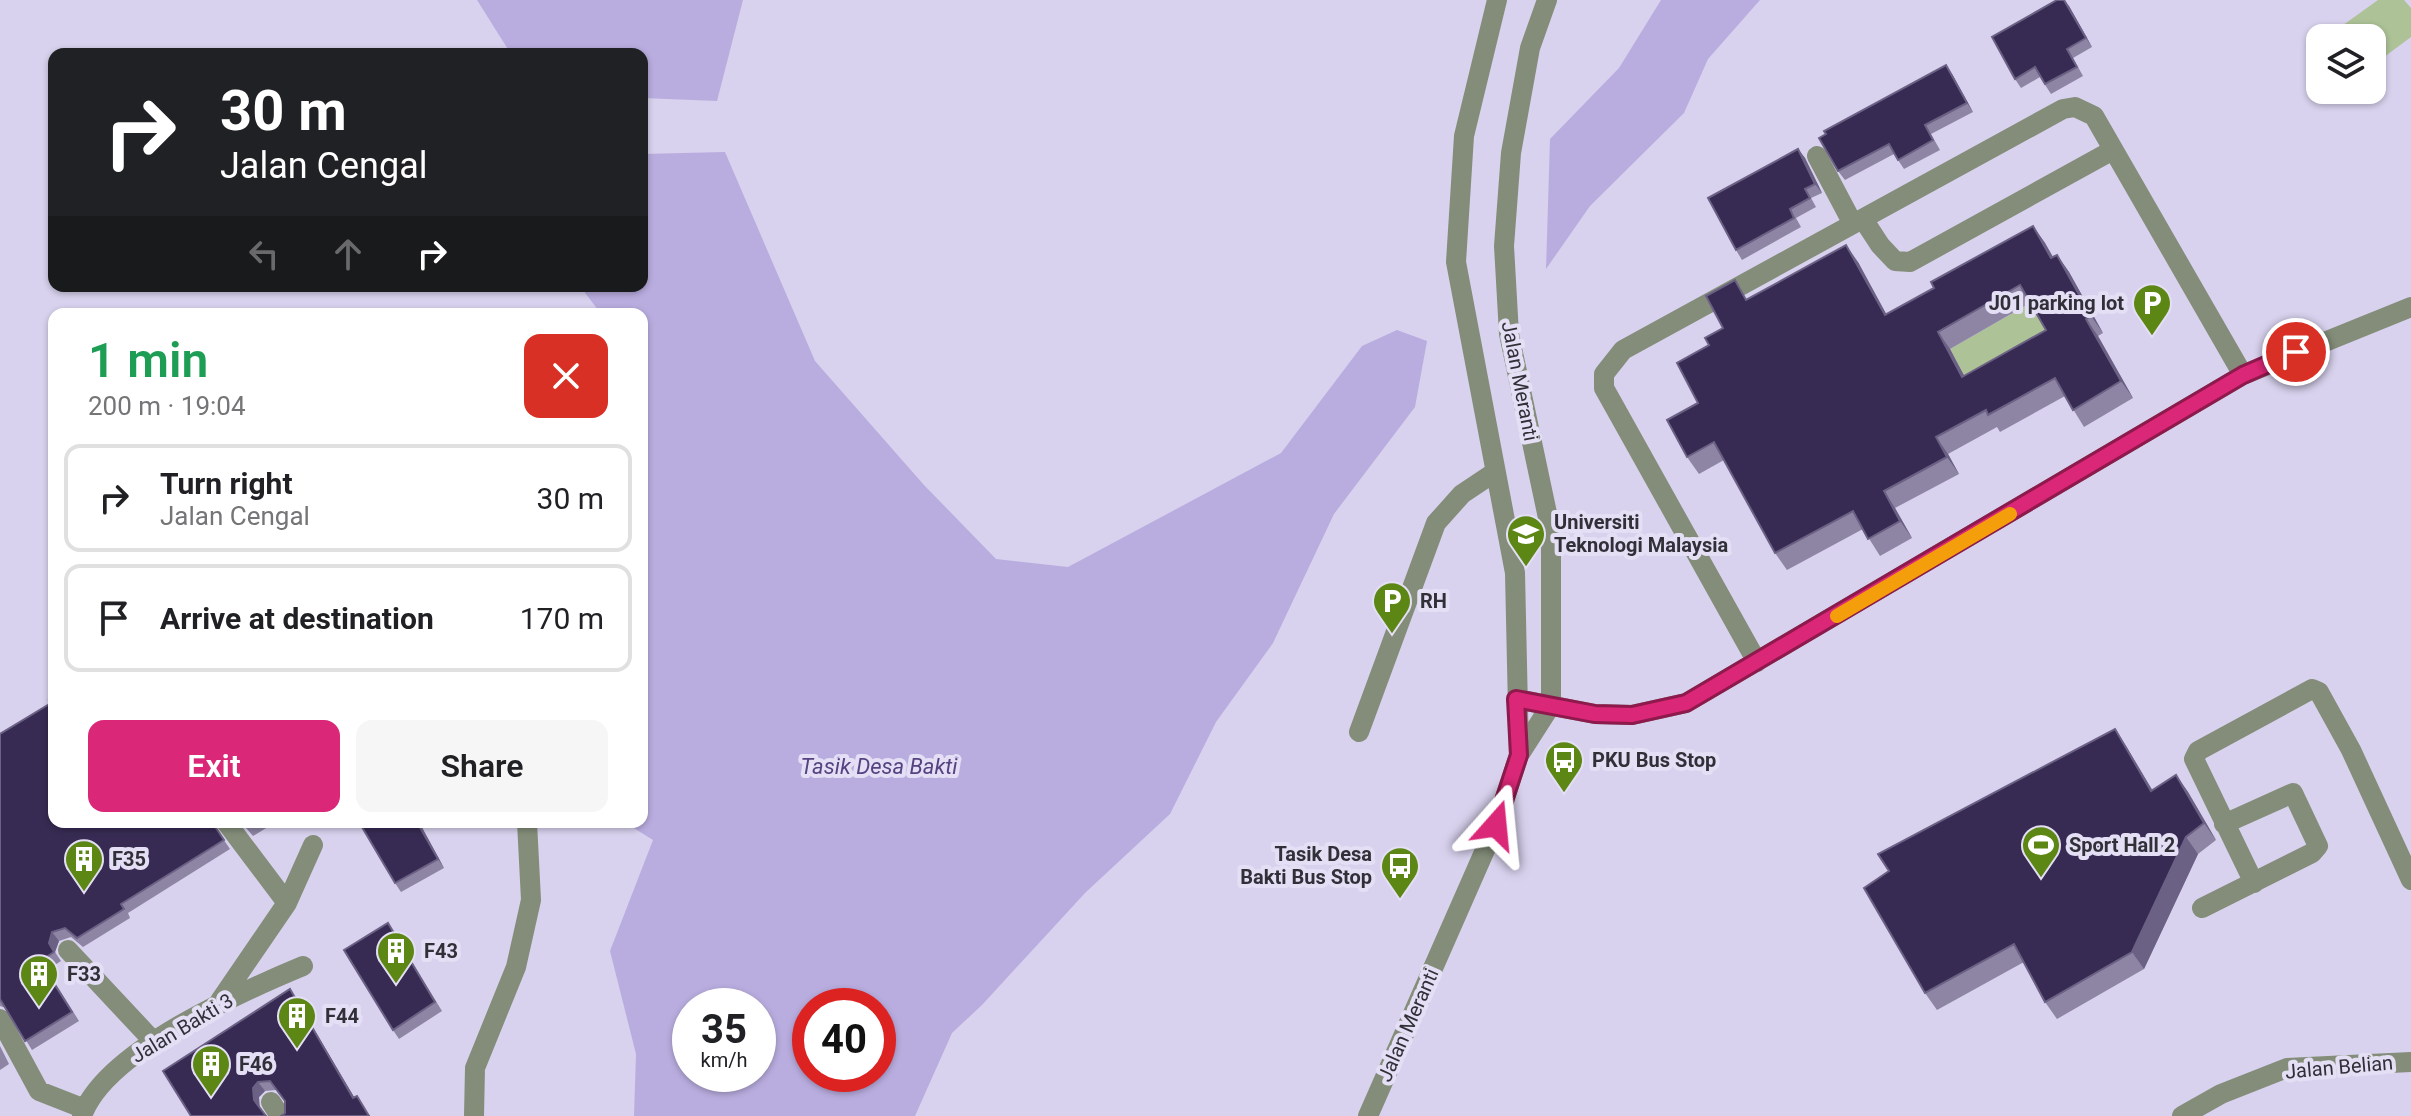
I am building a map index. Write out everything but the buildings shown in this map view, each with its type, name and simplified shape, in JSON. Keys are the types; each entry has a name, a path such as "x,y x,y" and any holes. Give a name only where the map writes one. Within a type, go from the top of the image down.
{"street":[{"name":"Jalan Meranti","path":"1368,1116 1496,825 1519,755 1551,705 1551,532 1509,334 1504,246 1511,153 1530,48 1547,0"},
{"name":"Jalan Meranti","path":"1494,2 1464,136 1456,238 1462,303 1485,404 1515,573 1519,755"},
{"path":"1757,662 1604,388 1604,374 1623,350 2063,109 2075,107 2094,116 2243,375"},
{"path":"1817,156 1858,222 1895,261 1910,262 2113,150"},
{"path":"1516,699 1595,714 1632,715 1686,703 2243,375 2411,307"},
{"path":"1359,732 1436,523 1462,494 1495,472"},
{"path":"2254,883 2196,769 2198,751 2304,690 2312,689 2324,701 2351,750 2411,880"},
{"path":"2202,908 2312,853 2318,846 2299,798 2293,793 2282,795 2224,824"},
{"path":"231,828 287,903"},
{"path":"474,1116 475,1068 516,967 531,900 527,828"},
{"path":"220,1001 287,903 313,845"},
{"path":"68,950 155,1043"},
{"name":"Jalan Bakti 3","path":"84,1113 121,1065 220,1001 303,966"},
{"path":"0,1019 39,1091 84,1113"},
{"name":"Jalan Belian","path":"2182,1116 2221,1094 2287,1068 2411,1062"}],"shaded area":[{"name":"Universiti Teknologi Malaysia","path":"0,0 2411,0 2411,1116 0,1116"}],"green space":[{"path":"2378,0 2404,0 2411,8 2411,37 2386,56 2386,24 2345,24"},
{"path":"2032,302 2057,347 1974,394 1950,349"}],"water":[{"path":"477,0 743,0 717,101 648,98 648,48 507,48"},
{"path":"1661,0 1760,0 1708,59 1684,113 1590,206 1546,269 1550,139 1619,68"},
{"name":"Tasik Desa Bakti","path":"725,152 815,361 924,485 996,559 1068,567 1281,453 1362,346 1397,330 1427,341 1415,407 1334,514 1273,643 1216,722 1170,814 1085,893 982,1005 952,1033 915,1116 634,1116 636,1054 610,951 653,840 634,828 648,828 648,308 596,308 584,292 648,292 648,154"}],"slow traffic":[{"path":"1837,616 2010,514"}],"place":[{"name":"J01 parking lot","path":"2152,337"},
{"name":"Universiti Teknologi Malaysia","path":"1526,568"},
{"name":"RH","path":"1392,635"},
{"name":"PKU Bus Stop","path":"1564,794"},
{"name":"Sport Hall 2","path":"2041,879"},
{"name":"F35","path":"84,893"},
{"name":"Tasik Desa Bakti Bus Stop","path":"1400,900"},
{"name":"F43","path":"396,985"},
{"name":"F33","path":"39,1008"},
{"name":"F44","path":"297,1050"},
{"name":"F46","path":"211,1098"}],"route":[{"path":"1496,825 1519,755 1516,699 1595,714 1632,715 1686,703 2243,375 2296,352"}]}
